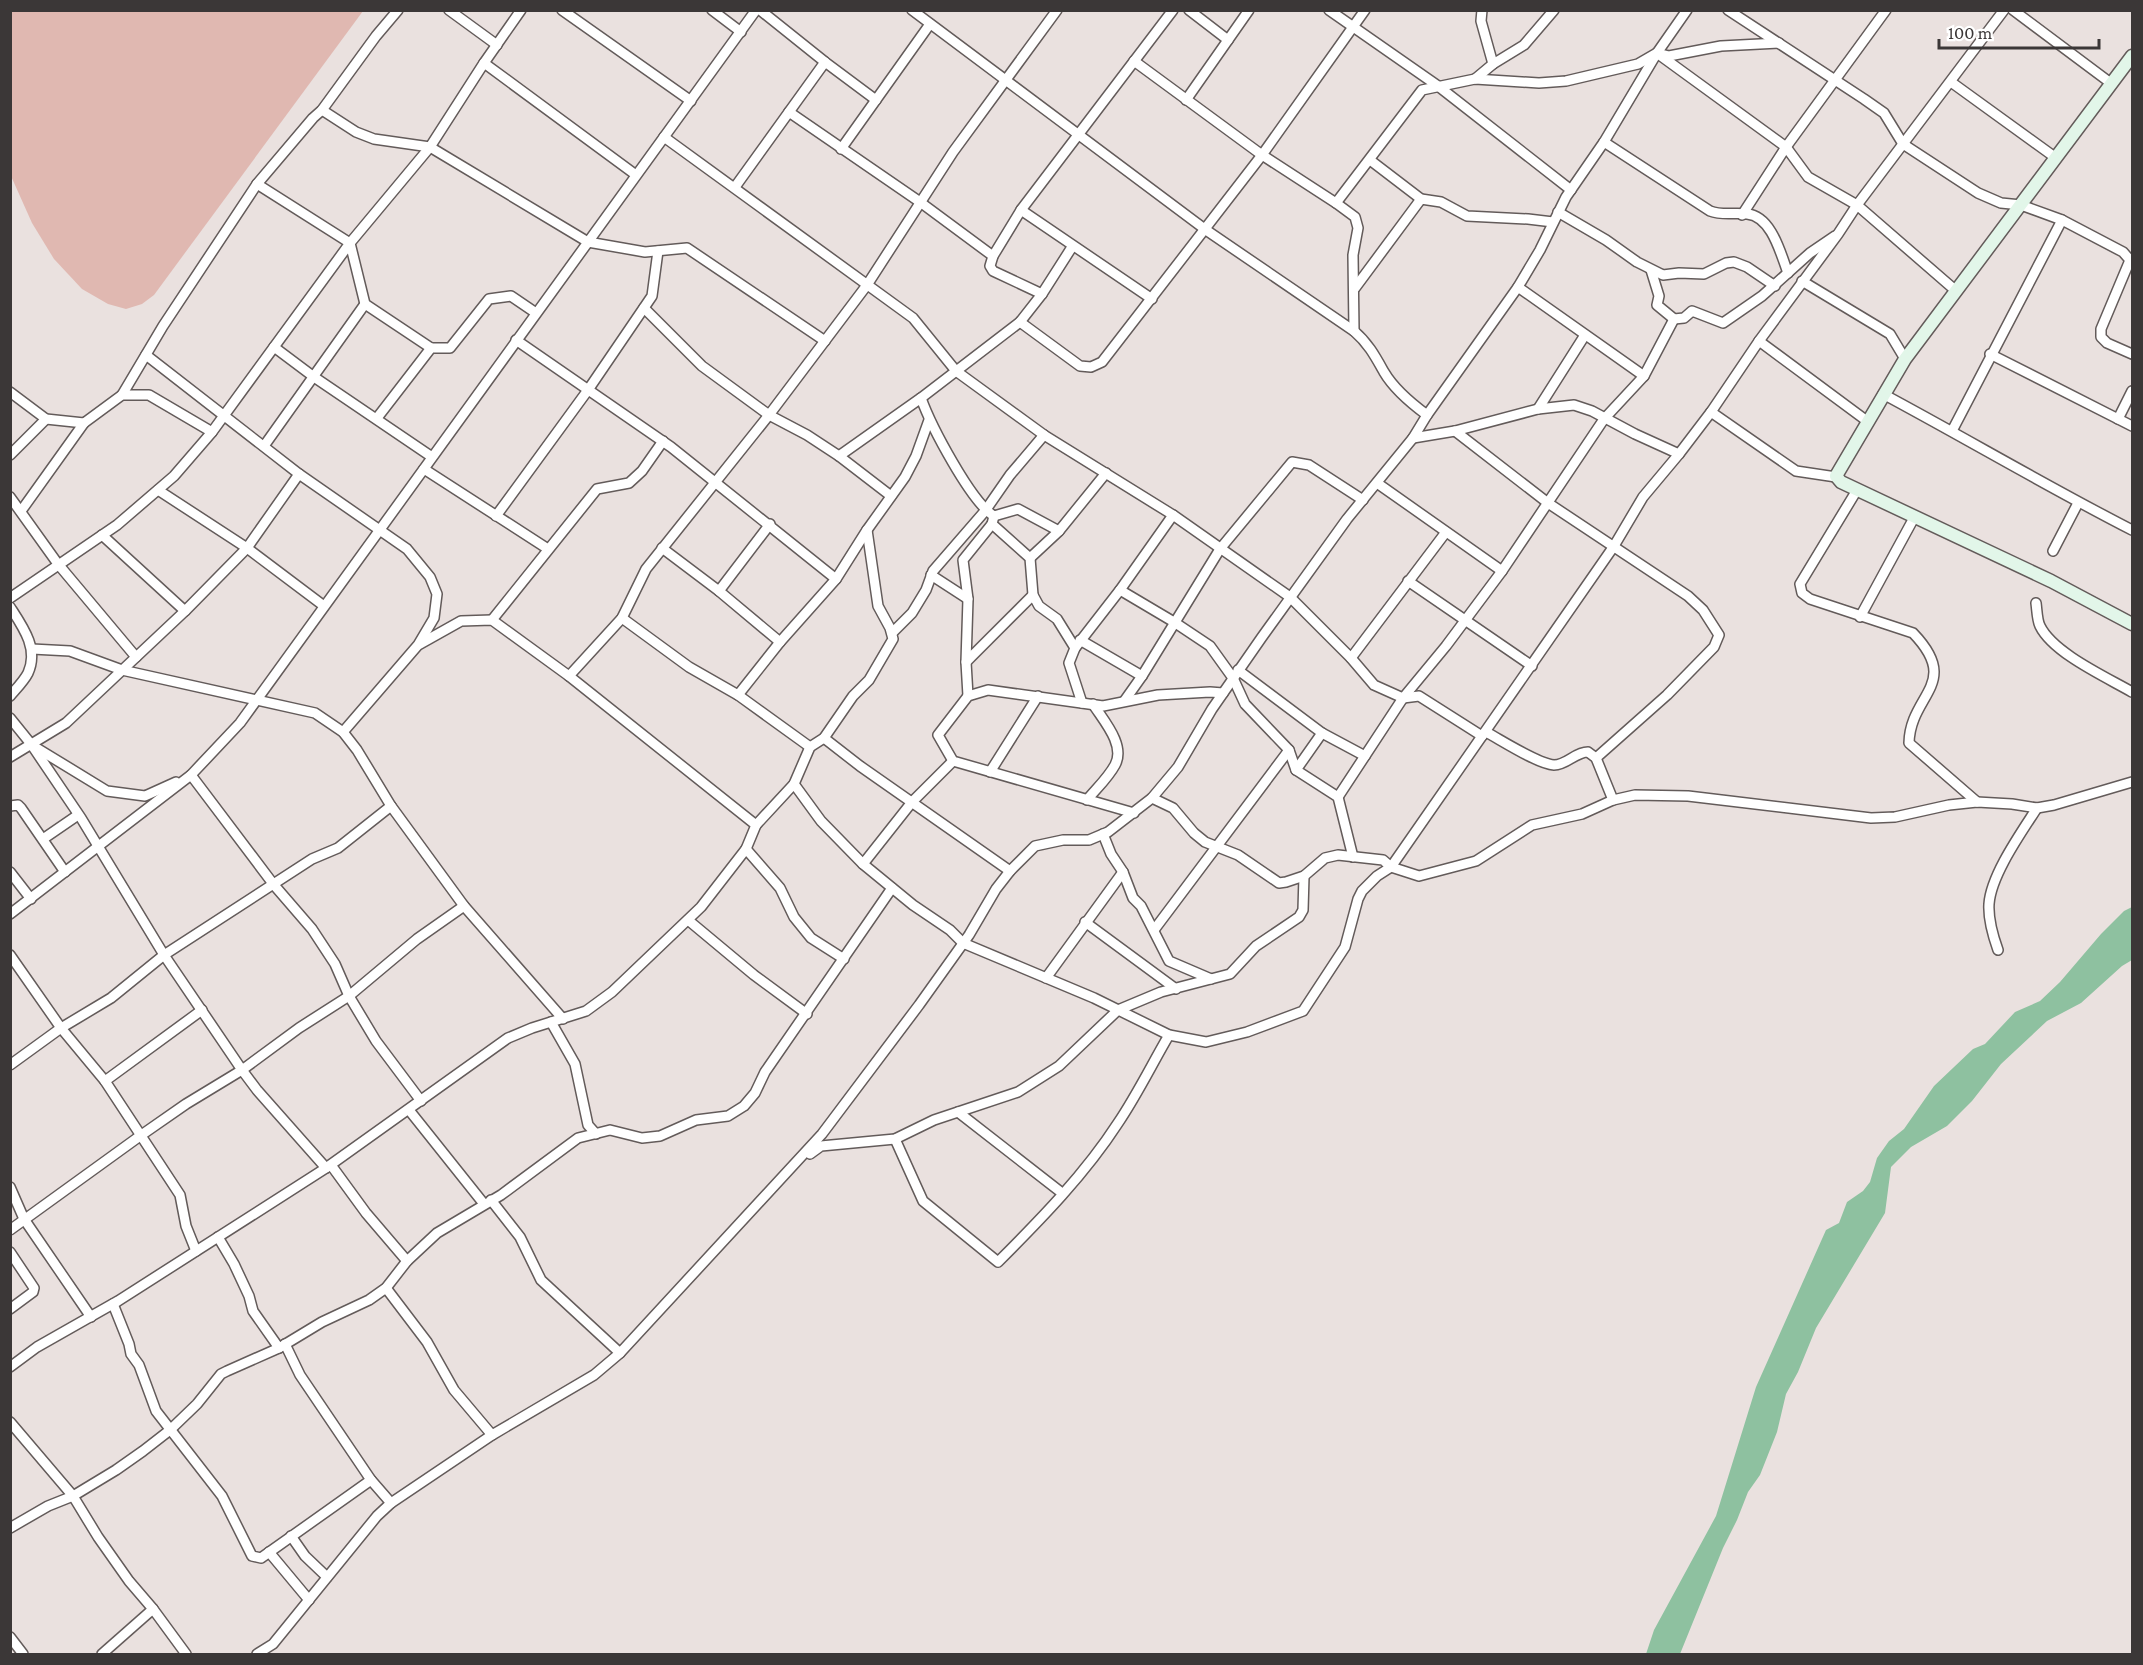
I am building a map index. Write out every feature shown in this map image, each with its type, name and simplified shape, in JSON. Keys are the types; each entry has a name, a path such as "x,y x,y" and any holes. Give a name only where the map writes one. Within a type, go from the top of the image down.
{"street":[{"path":"21,511 84,423 122,395 163,326 257,184 322,110 398,10"},
{"path":"449,10 497,45"},
{"path":"10,598 117,525 174,476 212,432 350,243 430,147 521,10"},
{"path":"562,10 691,101"},
{"path":"712,10 741,32"},
{"path":"10,914 191,775 240,723 516,340 758,10 876,100"},
{"path":"912,10 1206,230 1354,331 1371,349 1384,374 1408,400 1427,415"},
{"path":"569,676 622,618 646,569 769,415 867,285 953,152 1057,10"},
{"path":"1042,294 993,271 990,266 993,256 1021,210 1173,10"},
{"path":"1189,10 1228,40"},
{"path":"1186,100 1249,10"},
{"path":"1329,10 1438,86 1571,190"},
{"path":"1020,322 1075,364 1091,368 1102,362 1206,230 1365,10"},
{"path":"1482,10 1482,21 1492,64"},
{"path":"1475,79 1492,64 1524,45 1554,10"},
{"path":"257,1654 273,1644 391,1503 492,1435 594,1376 620,1353 822,1134 919,1005 963,943 996,889 1035,846 1063,840 1089,840 1103,834 1152,798 1178,767 1223,693 1290,597 1413,438 1518,287 1571,190 1604,142 1657,53 1687,10"},
{"path":"1728,10 1884,114 1903,144 1978,193 2001,203 2021,205 2062,220 2123,252 2130,260 2101,329 2101,337 2107,343 2133,354"},
{"path":"1742,215 1786,147 1886,10"},
{"path":"794,784 821,821 863,864 913,905 950,930 963,943 1118,1010 1169,1035 1206,1042 1247,1032 1303,1011 1345,947 1362,891 1377,876 1391,867 1614,546 1642,497 1711,412 1857,205 2004,10"},
{"path":"2013,10 2112,84"},
{"path":"841,149 930,24"},
{"path":"1336,203 1422,90 1475,79 1539,83 1566,81 1638,64 1657,53 1669,56 1721,46 1779,43"},
{"path":"1657,53 1786,147 1808,177 1857,205 1955,290"},
{"path":"1836,477 1840,466 1905,359 2133,56"},
{"path":"1134,61 1262,155 1355,217 1358,228 1353,255 1354,331"},
{"path":"735,187 825,62"},
{"path":"484,63 636,176"},
{"path":"1951,82 2056,158"},
{"path":"322,110 356,132 374,139 430,147 588,242 645,252 687,248 825,341"},
{"path":"789,112 920,202 993,256"},
{"path":"664,137 913,318 956,370 1044,435 1173,515 1290,597 1352,658 1374,684 1403,698 1419,696 1484,734 1541,761 1554,765 1588,752 1596,758 1613,800"},
{"path":"1604,142 1710,211 1722,214 1748,213 1763,222 1775,237 1788,273"},
{"path":"1370,160 1422,198 1441,202 1467,216 1553,222"},
{"path":"257,184 350,243 365,304 431,348 450,348 489,299 511,296 536,313"},
{"path":"1355,288 1422,198"},
{"path":"1021,210 1072,247 1152,299"},
{"path":"1558,212 1651,270 1663,275 1704,274 1726,263 1734,262 1747,267 1775,286"},
{"path":"1952,431 1990,354 2062,220"},
{"path":"1338,797 1403,698 1466,621 1502,571 1604,419 1644,376 1674,320 1683,318 1692,311 1723,323 1775,286 1822,243 1838,234"},
{"path":"839,456 921,398 1020,322 1042,294 1072,247"},
{"path":"496,516 588,390 652,296 658,251"},
{"path":"1651,270 1659,296 1657,305 1674,320"},
{"path":"1802,281 1890,334 1905,359"},
{"path":"1518,287 1644,376"},
{"path":"264,446 365,304"},
{"path":"644,308 702,366 769,415 807,435 839,456 891,496"},
{"path":"1538,408 1585,335"},
{"path":"516,340 663,441 837,579"},
{"path":"1759,341 1867,421"},
{"path":"274,347 432,457"},
{"path":"377,418 431,348"},
{"path":"1990,354 2133,426"},
{"path":"146,355 299,474 407,549 430,577 437,594 434,618 418,645 343,732"},
{"path":"2118,418 2133,391"},
{"path":"10,392 46,419 84,423"},
{"path":"1883,394 2133,530"},
{"path":"122,395 149,395 212,432"},
{"path":"921,398 929,420 971,491 985,511 1030,558 1033,595 1039,606 1057,620 1078,644 1143,676"},
{"path":"1413,438 1455,431 1538,408 1574,405 1592,411 1604,419 1679,454"},
{"path":"1711,412 1796,471 1836,477 1857,490 2051,582 2133,624"},
{"path":"10,455 46,419"},
{"path":"738,695 780,642 837,579 916,456 929,420"},
{"path":"1455,431 1548,503 1688,596 1703,610 1719,635 1714,647 1667,695 1596,758"},
{"path":"892,633 912,613 926,590 933,571 985,511 1010,475 1044,435"},
{"path":"492,620 597,489 629,483 642,471 663,441"},
{"path":"1125,700 1143,676 1220,549 1292,462 1309,465 1363,500"},
{"path":"423,469 548,549"},
{"path":"1030,558 1059,531 1106,473"},
{"path":"10,757 66,723 185,611 247,548 299,474"},
{"path":"1377,483 1502,571"},
{"path":"158,490 247,548 324,606"},
{"path":"1857,490 1800,584 1802,593 1810,599 1913,633 1932,657 1934,672 1932,685 1909,729 1909,742 1977,802"},
{"path":"10,497 58,564 136,657"},
{"path":"2053,551 2078,502"},
{"path":"963,560 993,520 1018,509 1059,531"},
{"path":"1082,702 1069,663 1078,644 1173,515"},
{"path":"1860,617 1915,516"},
{"path":"719,591 770,524"},
{"path":"10,1367 37,1347 113,1304 328,1166 508,1038 586,1011 612,992 701,908 746,849 756,825 794,784 810,747 824,738 853,696 869,680 893,639 878,606 867,530"},
{"path":"1352,658 1446,532"},
{"path":"102,535 185,611"},
{"path":"662,548 719,591 780,642"},
{"path":"951,549 963,560 968,599 966,662 968,696"},
{"path":"931,575 968,599"},
{"path":"1408,581 1532,666"},
{"path":"1120,590 1210,646 1236,674 1322,733 1365,756"},
{"path":"966,662 1033,595"},
{"path":"2036,603 2039,624 2049,641 2093,670 2133,692"},
{"path":"10,607 27,634 32,649 28,672 10,696"},
{"path":"622,618 689,667 738,695 810,747"},
{"path":"418,645 460,621 492,620 569,676 756,825"},
{"path":"32,649 70,651 122,670 315,713 343,732 357,750 391,806 464,906 563,1019"},
{"path":"1236,674 1245,704 1289,750 1296,770 1338,797 1353,856"},
{"path":"1134,813 953,761 938,735 968,696 988,690 1103,706 1158,695 1223,693"},
{"path":"990,772 1038,696"},
{"path":"1087,800 1116,764 1117,748 1115,738 1093,704"},
{"path":"10,718 31,744 78,815 164,956 242,1070 257,1090 328,1166 407,1261"},
{"path":"1296,770 1322,733"},
{"path":"824,738 1010,871"},
{"path":"31,744 107,792 145,796 191,775"},
{"path":"1154,930 1289,750"},
{"path":"863,864 912,802 953,761"},
{"path":"191,775 274,885 312,929 376,1041 421,1101"},
{"path":"1152,798 1173,808 1194,833 1215,847 1238,855 1279,883 1304,876 1325,858 1338,855 1383,860 1391,867 1419,876 1476,861 1532,825 1582,814 1613,800 1635,795 1688,796 1871,819 1895,818 1949,805 1977,802 2037,808 2133,782"},
{"path":"10,806 18,805 21,808 65,872"},
{"path":"10,1065 61,1028 111,998 164,956 312,859 338,848 391,806"},
{"path":"1998,950 1989,917 1992,891 2005,860 2037,808"},
{"path":"43,839 78,815"},
{"path":"1103,834 1111,854 1123,872 1134,898 1141,906 1169,961 1210,979"},
{"path":"746,849 780,888 794,917 811,938 844,959"},
{"path":"10,872 31,899"},
{"path":"1046,978 1123,872"},
{"path":"794,1167 821,1146 895,1139 934,1120 1018,1092 1059,1066 1118,1010 1140,999 1230,974 1256,946 1299,917 1304,910 1304,876"},
{"path":"10,1528 48,1506 73,1496 116,1470 170,1430 203,1399 221,1374 282,1346 348,1308 365,1303 387,1288 422,1244 501,1195 578,1138 610,1130 642,1138 660,1136 696,1120 728,1116 744,1106 892,888"},
{"path":"10,1230 140,1136 242,1070 298,1028 349,996 417,939 464,906"},
{"path":"688,920 754,975 807,1014"},
{"path":"1085,922 1176,989"},
{"path":"10,955 61,1028 105,1081 180,1195 186,1226 196,1251"},
{"path":"105,1081 202,1010"},
{"path":"551,1022 575,1064 588,1125 596,1134"},
{"path":"895,1139 923,1201 998,1262 1091,1160 1118,1123 1169,1035"},
{"path":"409,1110 487,1202 520,1237 541,1280 620,1353"},
{"path":"958,1112 1062,1193"},
{"path":"10,1187 24,1220 91,1317"},
{"path":"218,1237 234,1264 249,1296 253,1311 282,1346 371,1480 391,1503"},
{"path":"10,1252 34,1288 33,1292 10,1309"},
{"path":"387,1288 427,1342 454,1390 492,1435"},
{"path":"113,1304 131,1354 139,1365 156,1410 222,1496 252,1556 261,1558 371,1480"},
{"path":"10,1422 73,1496 129,1581 186,1654"},
{"path":"291,1536 305,1556 327,1577"},
{"path":"269,1552 309,1600"},
{"path":"102,1654 153,1609"},
{"path":"10,1637 23,1654"}],"shaded area":[{"path":"10,11 363,11 154,295 142,304 126,309 108,304 82,289 54,259 32,223 11,176"},
{"path":"2132,907 2132,960 2122,966 2081,1003 2047,1021 2001,1064 1972,1101 1947,1126 1911,1147 1891,1167 1885,1213 1816,1328 1798,1372 1786,1394 1777,1432 1760,1475 1748,1492 1680,1654 1646,1654 1654,1630 1716,1516 1756,1387 1826,1230 1839,1223 1847,1202 1863,1191 1870,1182 1877,1158 1889,1141 1904,1129 1934,1086 1973,1049 1985,1044 2015,1012 2040,1001 2060,982 2101,934 2124,911"}]}
